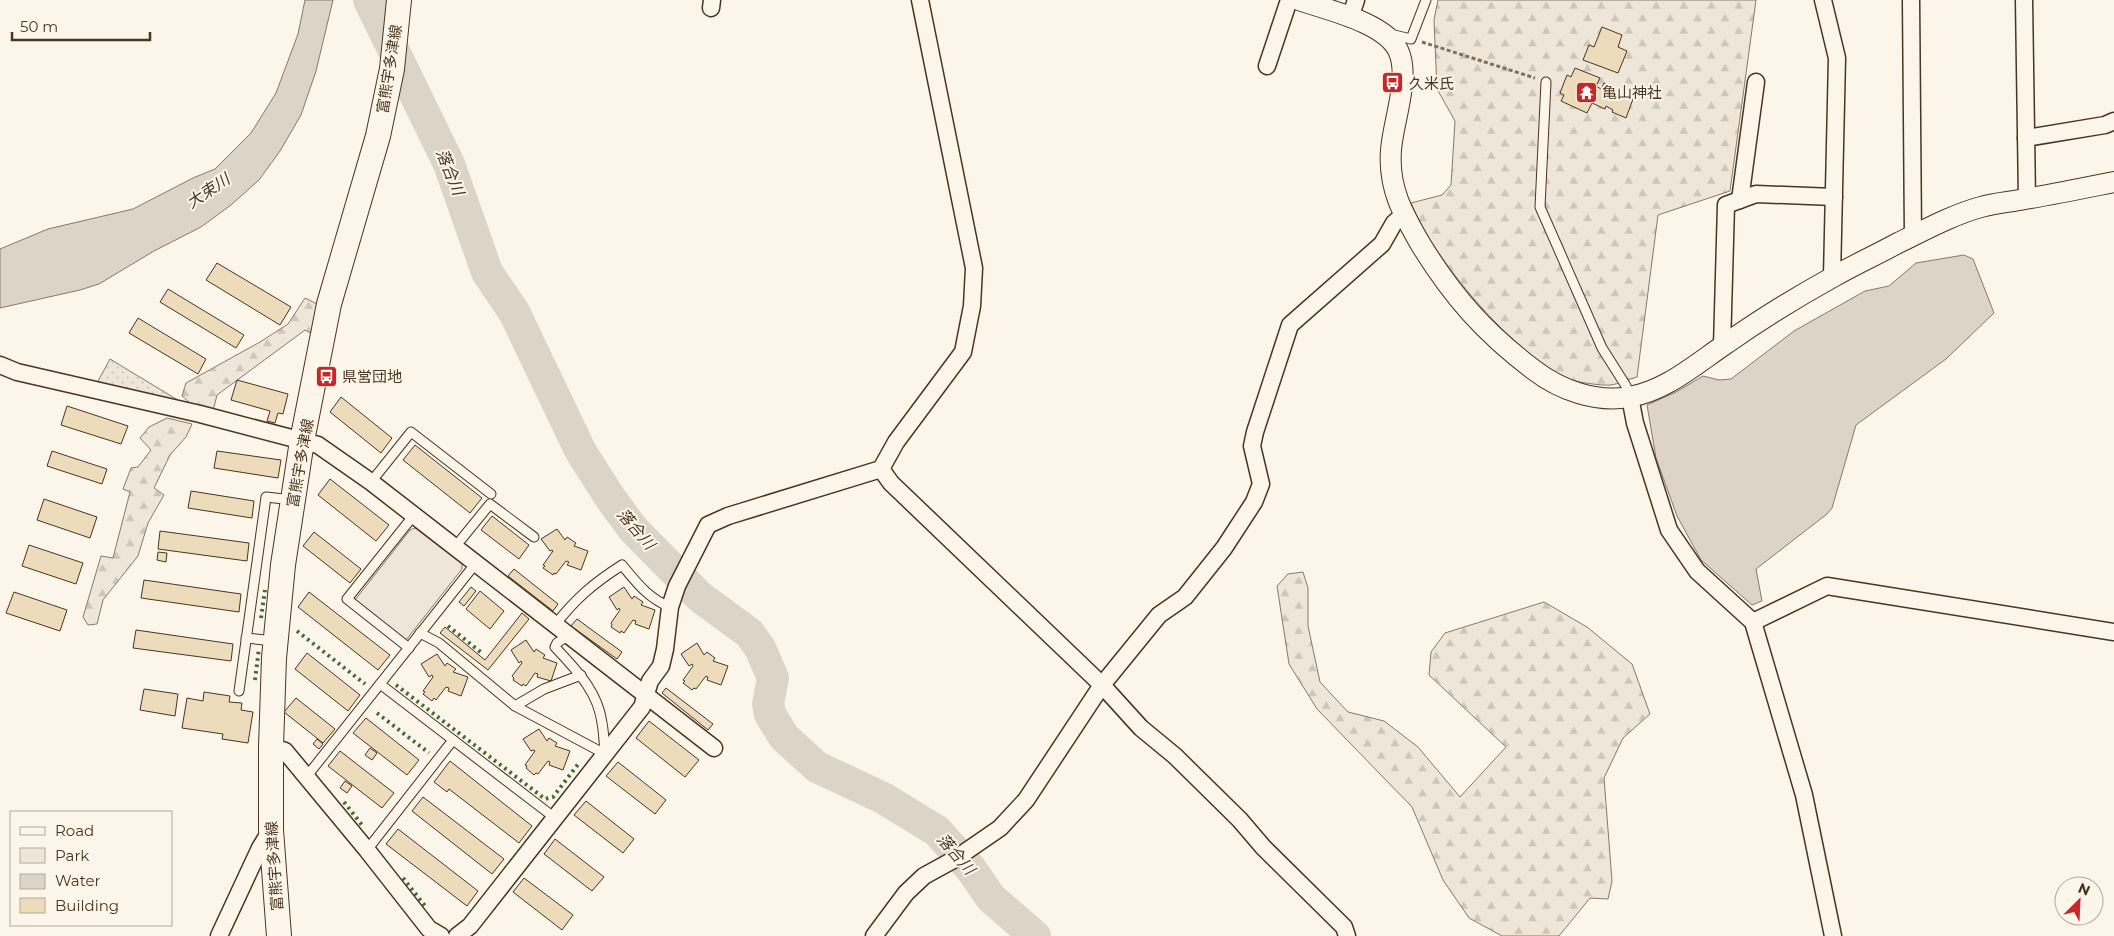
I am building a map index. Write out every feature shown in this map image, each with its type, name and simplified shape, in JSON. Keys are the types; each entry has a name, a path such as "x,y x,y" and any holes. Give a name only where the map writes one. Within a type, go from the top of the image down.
{"main road":[{"name":"富熊宇多津線","path":"279,936 271,830 271,747 276,641 283,565 302,441 329,304 378,136 392,69 399,0"}],"street":[{"path":"457,936 470,926 642,707 647,696 650,681 661,666 666,649 670,607 677,586 708,525 728,516 882,469 896,442 963,352 972,306 974,268 920,0"},
{"path":"1266,66 1289,0"},
{"path":"1299,0 1353,9 1380,31 1397,49 1402,63 1402,81 1391,152 1396,198 1403,214 1440,276 1457,299 1479,322 1535,371 1558,385 1584,395 1604,398 1630,397 1677,378 1832,277 1954,216 1982,207 2114,182"},
{"path":"1823,0 1837,58 1832,277"},
{"path":"1910,0 1913,236"},
{"path":"2024,0 2027,199"},
{"path":"1740,200 1756,82"},
{"path":"2026,138 2105,125 2114,121"},
{"path":"1722,347 1726,205 1756,194 1834,197"},
{"path":"874,936 906,894 924,876 1000,828 1026,800 1102,685 1159,614 1185,597 1224,548 1254,502 1260,484 1252,446 1290,324 1382,244 1394,224 1403,214"},
{"path":"0,365 17,372 200,414 318,445 371,482 714,748"},
{"path":"1630,397 1635,423 1669,530 1697,571 1753,622 1804,795 1833,936"},
{"path":"882,469 890,483 1102,685 1141,728 1175,756 1240,820 1263,847 1344,927 1348,936"},
{"path":"1753,622 1827,586 2114,632"},
{"path":"271,747 285,751 429,929 441,936"},
{"path":"220,936 260,848 271,830"}],"lane":[{"path":"1380,31 1411,40 1426,0"},
{"path":"1546,82 1540,207 1602,348 1626,386 1630,397"},
{"path":"371,482 411,432 491,494"},
{"path":"239,691 266,498 293,500"},
{"path":"455,547 490,504 534,537"},
{"path":"408,648 347,599 414,515"},
{"path":"307,776 476,563"},
{"path":"555,625 574,601 598,580 622,565 644,592 660,603 670,607"},
{"path":"420,633 439,643 515,706 605,754"},
{"path":"569,635 557,642 555,647 581,676 594,695 602,722 605,754"},
{"path":"246,638 276,641"},
{"path":"515,706 544,689 581,676"},
{"path":"380,684 555,818"},
{"path":"367,850 453,740"}],"path":[{"path":"1417,40 1546,82"}],"green space":[{"path":"1438,0 1756,0 1730,191 1658,215 1637,377 1611,385 1595,384 1566,378 1545,365 1522,348 1476,302 1455,276 1422,226 1411,203 1442,195 1451,185 1455,121 1437,89 1434,20"},
{"path":"305,298 319,305 312,334 305,330 217,395 213,411 190,403 182,396 186,383 260,342 288,324"},
{"path":"110,359 181,402 97,383"},
{"path":"167,418 192,424 186,437 170,455 154,488 164,495 148,523 138,556 103,600 97,624 88,625 83,617 101,556 113,558 130,492 123,489 131,468 138,467 151,450 140,438 149,427"},
{"path":"415,528 462,564 462,569 406,640 355,600 410,530"},
{"path":"1303,572 1308,588 1308,626 1320,682 1348,712 1384,721 1418,747 1460,797 1506,747 1429,675 1431,652 1445,633 1544,602 1587,627 1632,664 1650,714 1623,738 1604,778 1612,881 1608,899 1590,898 1559,936 1502,936 1469,918 1443,880 1412,807 1317,709 1289,664 1277,586 1288,574"}],"water":[{"name":"大束川","path":"305,0 333,0 316,71 301,115 280,151 259,180 231,205 201,227 154,251 99,284 0,308 0,249 48,229 133,209 193,178 215,169 251,133 276,93 298,34"},
{"path":"1964,255 1973,259 1994,313 1946,359 1856,425 1832,508 1827,514 1756,569 1762,601 1752,605 1701,560 1677,516 1656,458 1647,405 1676,392 1703,376 1719,380 1731,379 1794,331 1865,291 1889,286 1916,263"}],"building":[{"path":"1602,27 1622,35 1618,47 1627,51 1618,73 1583,60 1589,45 1594,47"},
{"name":"亀山神社","path":"1575,68 1600,78 1596,86 1601,89 1604,83 1613,87 1611,92 1633,99 1626,118 1612,112 1613,110 1606,106 1605,109 1592,103 1587,113 1561,101 1564,95 1560,93 1567,75 1571,77"},
{"path":"217,263 291,307 280,325 206,280"},
{"path":"168,289 244,335 236,348 160,302"},
{"path":"138,318 206,359 198,374 129,333"},
{"path":"237,380 288,394 283,414 278,413 275,423 267,421 270,411 231,400"},
{"path":"341,397 392,438 381,453 330,412"},
{"path":"67,406 128,426 121,444 61,425"},
{"path":"415,445 482,498 470,513 403,460"},
{"path":"52,451 107,469 102,484 47,466"},
{"path":"217,451 281,460 278,478 214,468"},
{"path":"330,479 389,525 376,541 318,495"},
{"path":"191,491 254,501 252,518 188,508"},
{"path":"44,499 97,517 90,538 37,520"},
{"path":"492,516 529,545 519,559 481,530"},
{"path":"557,529 565,540 567,537 576,543 574,546 588,551 581,570 567,565 569,562 566,561 556,574 554,573 553,575 543,568 545,566 543,565 553,551 550,551 541,539"},
{"path":"160,531 249,543 247,561 158,549"},
{"path":"314,532 361,569 350,583 303,546"},
{"path":"29,545 83,563 76,584 22,566"},
{"path":"158,552 167,553 166,562 157,560"},
{"path":"514,569 558,604 553,611 508,576"},
{"path":"144,580 241,594 239,612 141,598"},
{"path":"471,587 476,591 464,606 459,602"},
{"path":"624,587 632,599 634,596 643,602 641,605 655,610 649,629 635,624 636,621 633,620 624,633 621,631 620,633 611,627 611,623 620,610 619,608 617,610 609,597"},
{"path":"480,591 504,611 490,629 466,609"},
{"path":"14,592 67,610 60,631 6,613"},
{"path":"309,592 390,655 378,670 298,607"},
{"path":"522,613 529,619 488,670 440,633 445,627 485,660"},
{"path":"577,619 622,652 617,659 571,626"},
{"path":"136,630 233,644 231,661 133,648"},
{"path":"526,640 534,652 536,649 545,655 543,658 557,663 551,681 537,677 538,674 535,673 526,686 523,684 522,686 513,680 512,676 522,663 521,661 519,663 511,650"},
{"path":"697,643 704,655 707,652 715,658 713,661 728,666 721,685 707,680 708,677 706,676 696,689 692,690 683,683 685,681 683,680 693,666 692,664 689,666 681,654"},
{"path":"307,653 360,695 348,711 295,669"},
{"path":"437,654 445,666 447,663 456,669 453,672 468,677 461,696 448,691 449,688 446,687 436,700 434,698 432,701 423,694 425,692 423,691 433,677 432,675 429,677 421,664"},
{"path":"666,688 713,724 708,730 662,693"},
{"path":"144,689 178,694 175,716 140,710"},
{"path":"204,692 230,696 229,702 242,703 241,710 253,712 248,743 222,739 223,734 182,728 187,698 203,701"},
{"path":"296,698 335,729 323,743 284,712"},
{"path":"366,718 419,760 407,775 353,733"},
{"path":"649,721 699,760 685,777 636,738"},
{"path":"539,729 547,741 549,738 557,743 555,746 570,751 563,770 549,765 550,762 548,761 538,774 534,775 526,768 527,766 525,765 535,751 531,751 523,739"},
{"path":"317,739 323,744 319,749 313,744"},
{"path":"370,748 377,753 372,760 365,755"},
{"path":"340,751 394,793 382,808 328,766"},
{"path":"450,761 532,826 519,843 449,789 447,792 434,782"},
{"path":"618,762 666,800 655,814 606,776"},
{"path":"345,781 352,786 347,793 340,788"},
{"path":"423,797 504,859 492,874 412,811"},
{"path":"586,801 634,839 623,853 574,815"},
{"path":"398,829 478,891 467,906 386,844"},
{"path":"555,839 604,877 592,891 544,854"},
{"path":"524,878 573,915 562,930 513,892"}],"waterway":[{"name":"落合川","path":"369,0 449,164 487,272 514,312 581,452 611,499 633,529 700,597 749,633 760,648 773,678 768,704 770,714 784,737 817,767 883,798 937,831 971,869 991,898 1035,936"}],"hedge":[{"path":"261,618 265,590"},
{"path":"448,626 483,654"},
{"path":"297,631 365,684"},
{"path":"255,680 259,648"},
{"path":"396,685 545,799 553,797 579,763"},
{"path":"377,713 429,753"},
{"path":"344,802 362,825"},
{"path":"403,878 425,906"}],"place":[{"name":"久米氏","path":"1393,83"},
{"name":"亀山神社","path":"1586,92"},
{"name":"県営団地","path":"326,376"}]}
